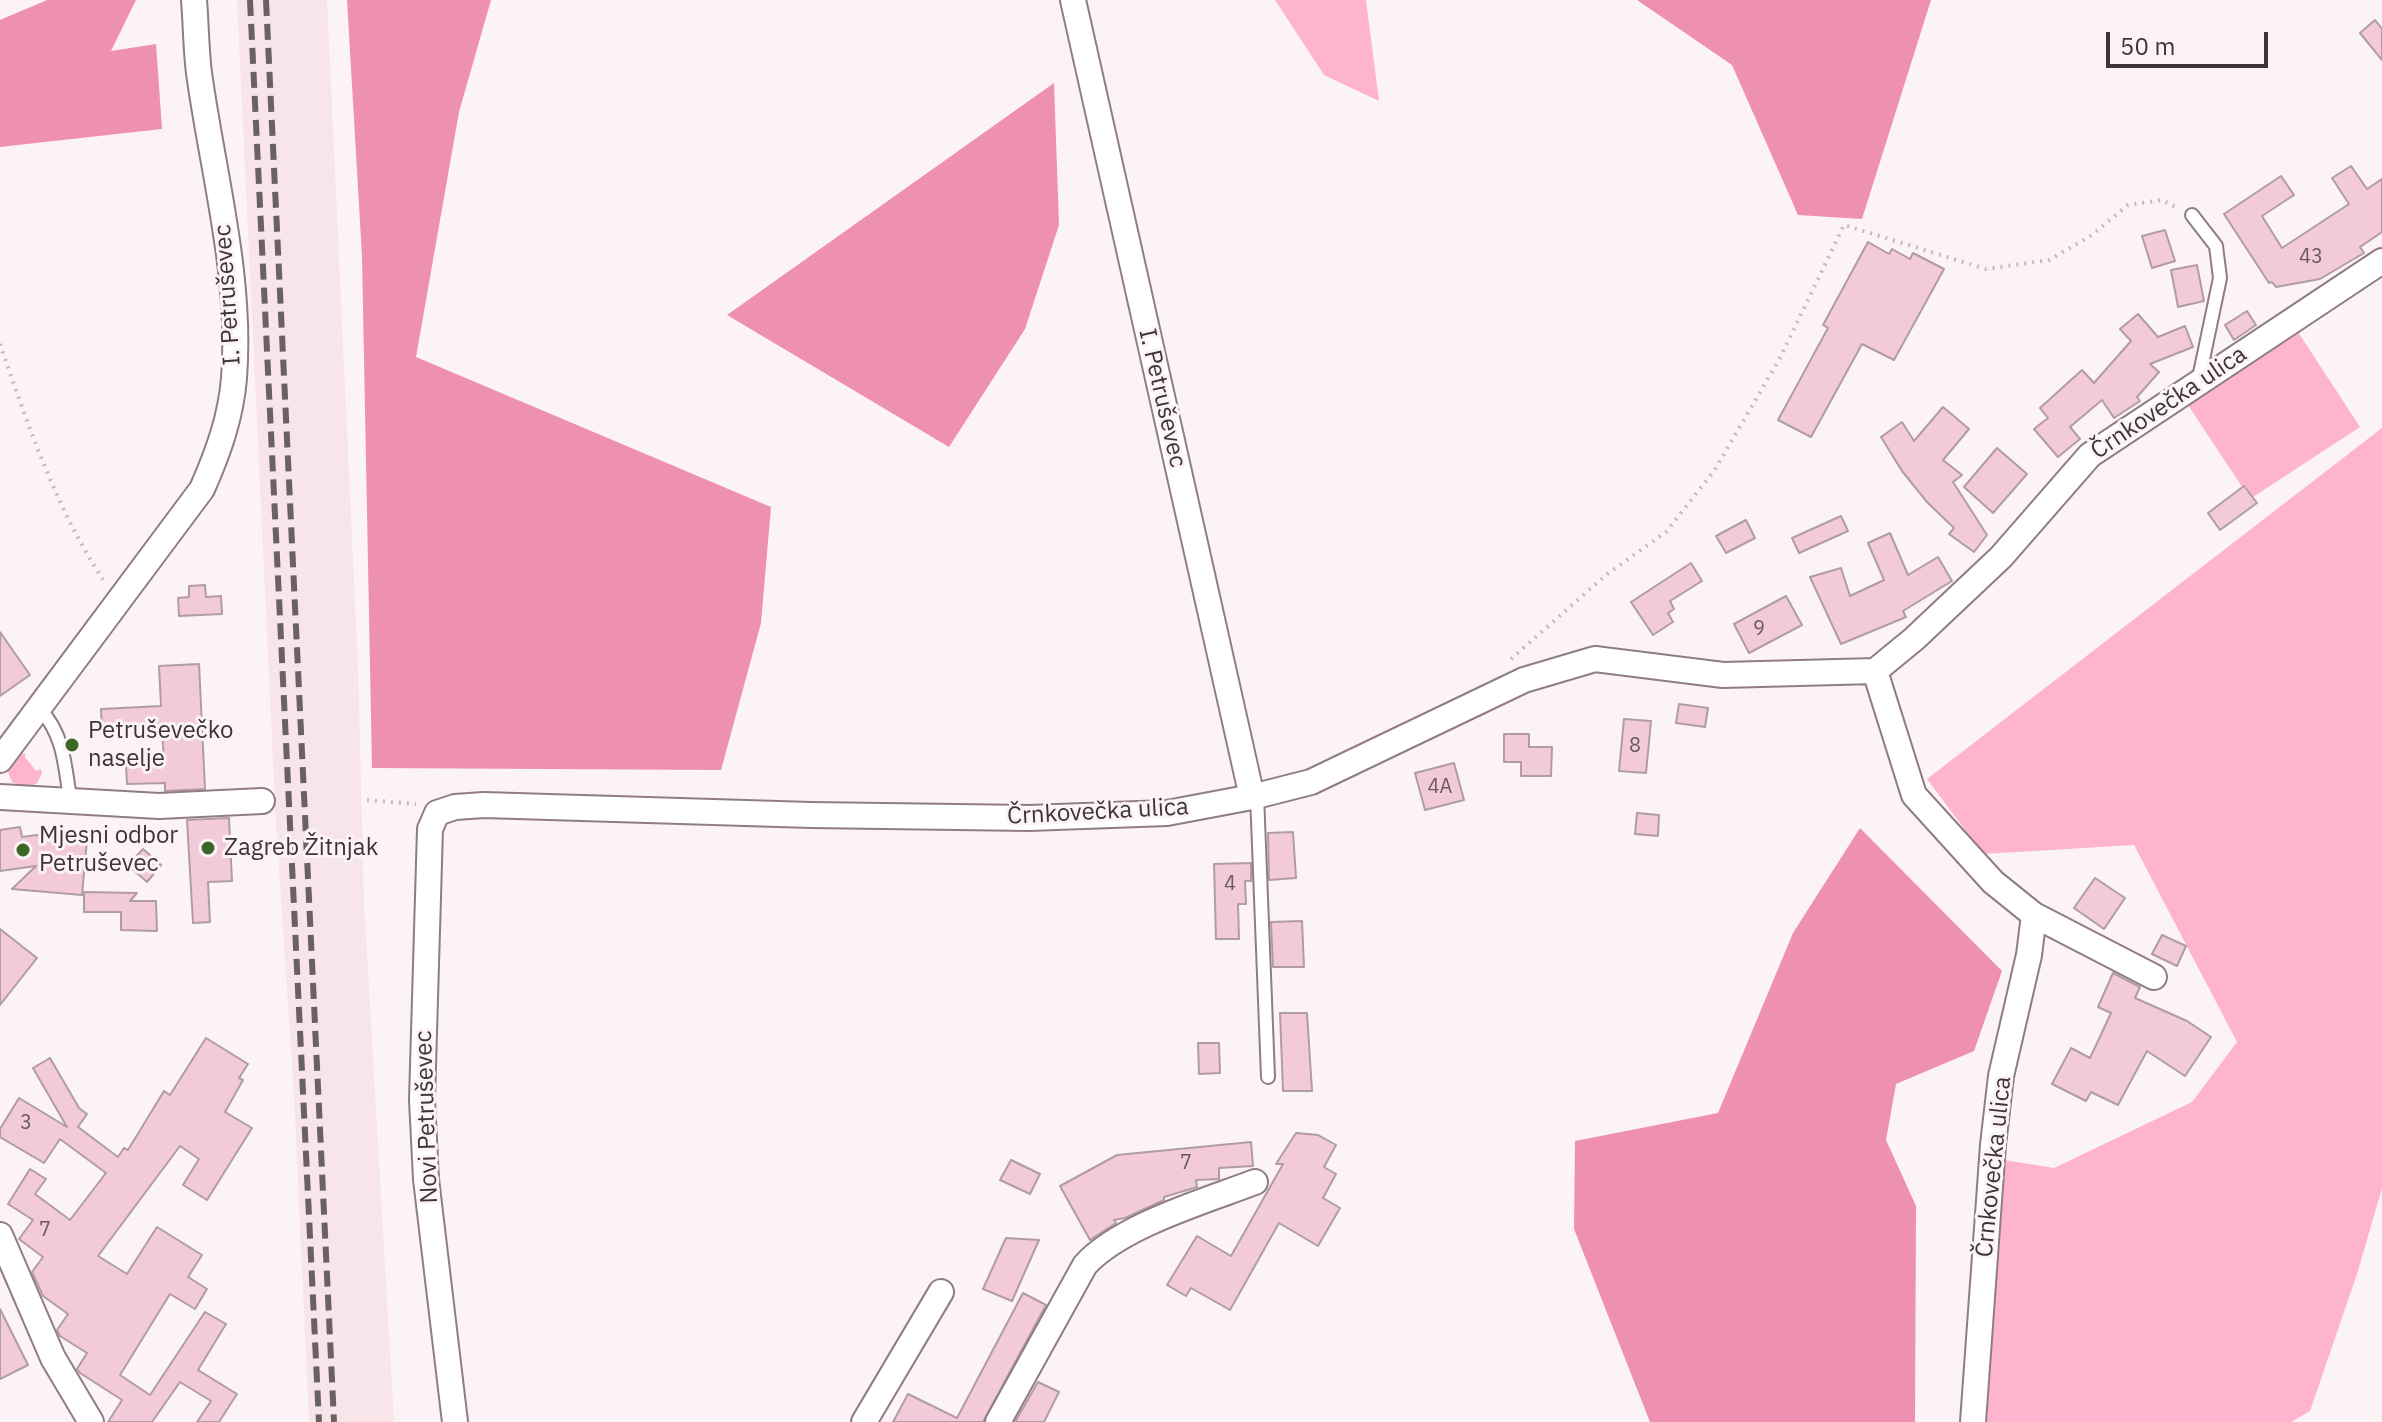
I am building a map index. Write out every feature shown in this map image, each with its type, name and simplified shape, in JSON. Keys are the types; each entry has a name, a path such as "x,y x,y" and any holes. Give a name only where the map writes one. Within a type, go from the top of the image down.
{"street":[{"name":"I. Petruševec","path":"0,760 202,489 217,456 227,420 236,342 227,245 199,72 194,0"},
{"name":"I. Petruševec","path":"1073,0 1255,796"},
{"name":"Črnkovečka ulica","path":"437,813 455,807 484,805 1029,818 1167,813 1311,782 1524,680 1595,659 1723,675 1875,671 1914,639 2001,557 2090,455 2382,261"},
{"path":"1875,671 1914,795 1993,882 2034,915 2154,977"},
{"path":"0,797 159,806 262,801"},
{"name":"Novi Petruševec","path":"437,813 430,829 422,1100 426,1179 455,1422"},
{"name":"Črnkovečka ulica","path":"1973,1422 2001,1076 2029,955 2034,915"},
{"path":"998,1422 1085,1265 1097,1251 1124,1236 1255,1182"},
{"path":"0,1235 53,1358 91,1422"},
{"path":"864,1422 941,1292"}],"lane":[{"path":"2192,215 2216,246 2220,278 2198,383"},
{"path":"40,709 57,733 63,751 70,799"},
{"path":"1255,796 1268,1077"}],"path":[{"path":"1504,665 1606,575 1666,532 1714,471 1780,358 1844,225 1986,269 2049,260 2092,235 2128,205 2162,200 2192,215"},
{"path":"0,344 38,450 89,558 119,602"},
{"path":"367,800 410,802 437,813"}],"shaded area":[{"path":"47,0 136,0 111,51 156,44 162,129 0,147 0,20"},
{"name":"Zagreb Žitnjak","path":"237,0 327,0 358,668 364,902 394,1422 309,1422 294,1096 276,824"},
{"path":"347,0 491,0 459,112 416,357 771,507 761,623 721,770 372,768 362,256"},
{"path":"1275,0 1366,0 1379,101 1324,75"},
{"path":"1637,0 1931,0 1862,219 1798,215 1732,65"},
{"path":"1054,83 1059,225 1025,329 949,447 727,315"},
{"path":"2298,332 2360,427 2250,499 2188,405"},
{"path":"2382,428 2382,1188 2357,1274 2310,1411 2291,1422 1987,1422 1998,1159 2054,1168 2192,1102 2237,1042 2134,845 1983,854 1927,779"},
{"path":"25,753 36,771 41,769 42,773 37,783 27,788 12,782 8,772 15,757"},
{"path":"1860,828 2002,971 1974,1051 1896,1084 1886,1140 1916,1206 1915,1422 1650,1422 1574,1229 1575,1141 1718,1113 1793,933"}],"building":[{"path":"2375,20 2382,29 2382,60 2360,33"},
{"path":"2351,166 2367,189 2382,179 2382,232 2360,247 2364,253 2320,279 2276,287 2269,283 2224,214 2281,176 2294,195 2262,216 2282,248 2349,204 2332,178"},
{"path":"2165,230 2175,261 2152,268 2142,236"},
{"path":"1868,242 1889,254 1892,249 1910,259 1913,253 1944,269 1894,360 1862,344 1811,437 1778,420 1828,328 1823,325"},
{"path":"2197,265 2204,301 2178,307 2171,270"},
{"path":"2247,311 2256,325 2234,340 2225,325"},
{"path":"2138,314 2158,337 2185,326 2193,347 2150,364 2159,372 2137,397 2140,401 2114,418 2102,400 2070,427 2080,439 2058,457 2034,429 2048,418 2040,408 2082,370 2094,383 2131,341 2120,329"},
{"path":"1943,407 1969,429 1943,460 1962,475 1953,482 1987,535 1974,552 1949,534 1954,528 1927,502 1902,471 1881,437 1902,422 1914,441"},
{"path":"1997,448 2027,474 1993,513 1964,487"},
{"path":"2244,486 2257,503 2220,530 2208,513"},
{"path":"1841,516 1848,531 1799,553 1792,538"},
{"path":"1746,520 1755,538 1726,553 1716,536"},
{"path":"1890,533 1908,575 1938,557 1952,581 1903,611 1906,617 1841,644 1810,577 1841,568 1850,596 1884,580 1868,543"},
{"path":"1691,563 1702,581 1670,601 1674,609 1668,613 1673,622 1653,635 1631,602"},
{"path":"205,585 206,597 221,596 222,614 179,616 178,598 189,597 189,586"},
{"path":"1786,596 1802,625 1749,653 1734,624"},
{"path":"0,632 30,675 0,696"},
{"path":"199,664 205,789 165,791 165,783 127,784 126,765 164,763 162,727 102,730 101,709 161,706 159,666"},
{"path":"1679,704 1708,708 1705,727 1676,723"},
{"path":"1624,719 1651,721 1646,773 1619,771"},
{"path":"1504,734 1529,734 1529,747 1552,747 1551,776 1521,776 1521,762 1504,762"},
{"path":"1454,763 1464,800 1425,810 1415,773"},
{"path":"1637,813 1659,815 1658,836 1635,834"},
{"name":"Zagreb Žitnjak","path":"229,818 232,881 208,882 210,922 193,923 187,820"},
{"path":"20,827 22,837 37,835 87,840 82,895 12,889 36,866 0,871 0,830"},
{"path":"1293,832 1296,878 1269,880 1268,833"},
{"path":"143,849 161,865 147,882 128,865"},
{"path":"1251,863 1251,881 1245,881 1246,904 1238,904 1239,939 1216,939 1214,864"},
{"path":"2095,878 2125,898 2104,929 2074,908"},
{"path":"84,892 137,893 130,901 156,901 157,931 121,930 121,912 84,912"},
{"path":"1302,921 1304,967 1273,967 1271,922"},
{"path":"0,929 37,958 0,1005"},
{"path":"2162,935 2186,946 2177,966 2152,954"},
{"path":"2113,973 2140,987 2135,998 2187,1021 2211,1037 2185,1076 2147,1051 2118,1105 2091,1092 2086,1101 2052,1084 2071,1048 2090,1058 2111,1013 2098,1007"},
{"path":"1280,1013 1307,1013 1312,1091 1283,1091"},
{"path":"206,1038 248,1064 239,1078 243,1080 225,1112 252,1128 207,1200 183,1185 199,1159 180,1146 98,1256 127,1274 157,1227 202,1255 188,1277 207,1289 195,1309 170,1294 120,1375 150,1395 205,1312 226,1324 198,1370 237,1394 219,1422 197,1422 211,1401 180,1382 152,1422 108,1422 122,1400 77,1369 87,1353 60,1336 57,1330 68,1314 43,1296 32,1272 43,1257 19,1239 33,1220 8,1204 30,1169 46,1179 35,1194 70,1220 106,1173 60,1139 44,1163 0,1137 0,1129 19,1098 67,1127 33,1068 50,1058 79,1108 87,1114 78,1127 118,1157 124,1148 128,1150 164,1091 170,1095"},
{"path":"1198,1043 1219,1043 1220,1073 1199,1074"},
{"path":"1296,1133 1318,1135 1336,1145 1324,1167 1336,1174 1323,1198 1340,1208 1318,1246 1279,1223 1230,1310 1191,1288 1186,1296 1167,1285 1197,1236 1231,1256 1283,1164 1276,1164"},
{"path":"1251,1142 1253,1166 1219,1168 1219,1179 1196,1180 1197,1187 1164,1197 1164,1200 1125,1218 1114,1220 1116,1223 1090,1240 1060,1186 1117,1155"},
{"path":"1011,1160 1040,1174 1030,1194 1000,1180"},
{"path":"1006,1238 1039,1240 1012,1301 983,1289"},
{"path":"1023,1293 1046,1305 983,1422 893,1422 908,1394 957,1418"},
{"path":"0,1309 28,1365 0,1379"},
{"path":"1038,1382 1059,1392 1044,1422 1015,1422"}],"railway":[{"path":"250,0 319,1422"},
{"path":"266,0 334,1422"}],"place":[{"name":"Petruševečko naselje","path":"72,745"},
{"name":"Zagreb Žitnjak","path":"208,848"},
{"name":"Mjesni odbor Petruševec","path":"23,850"}]}
